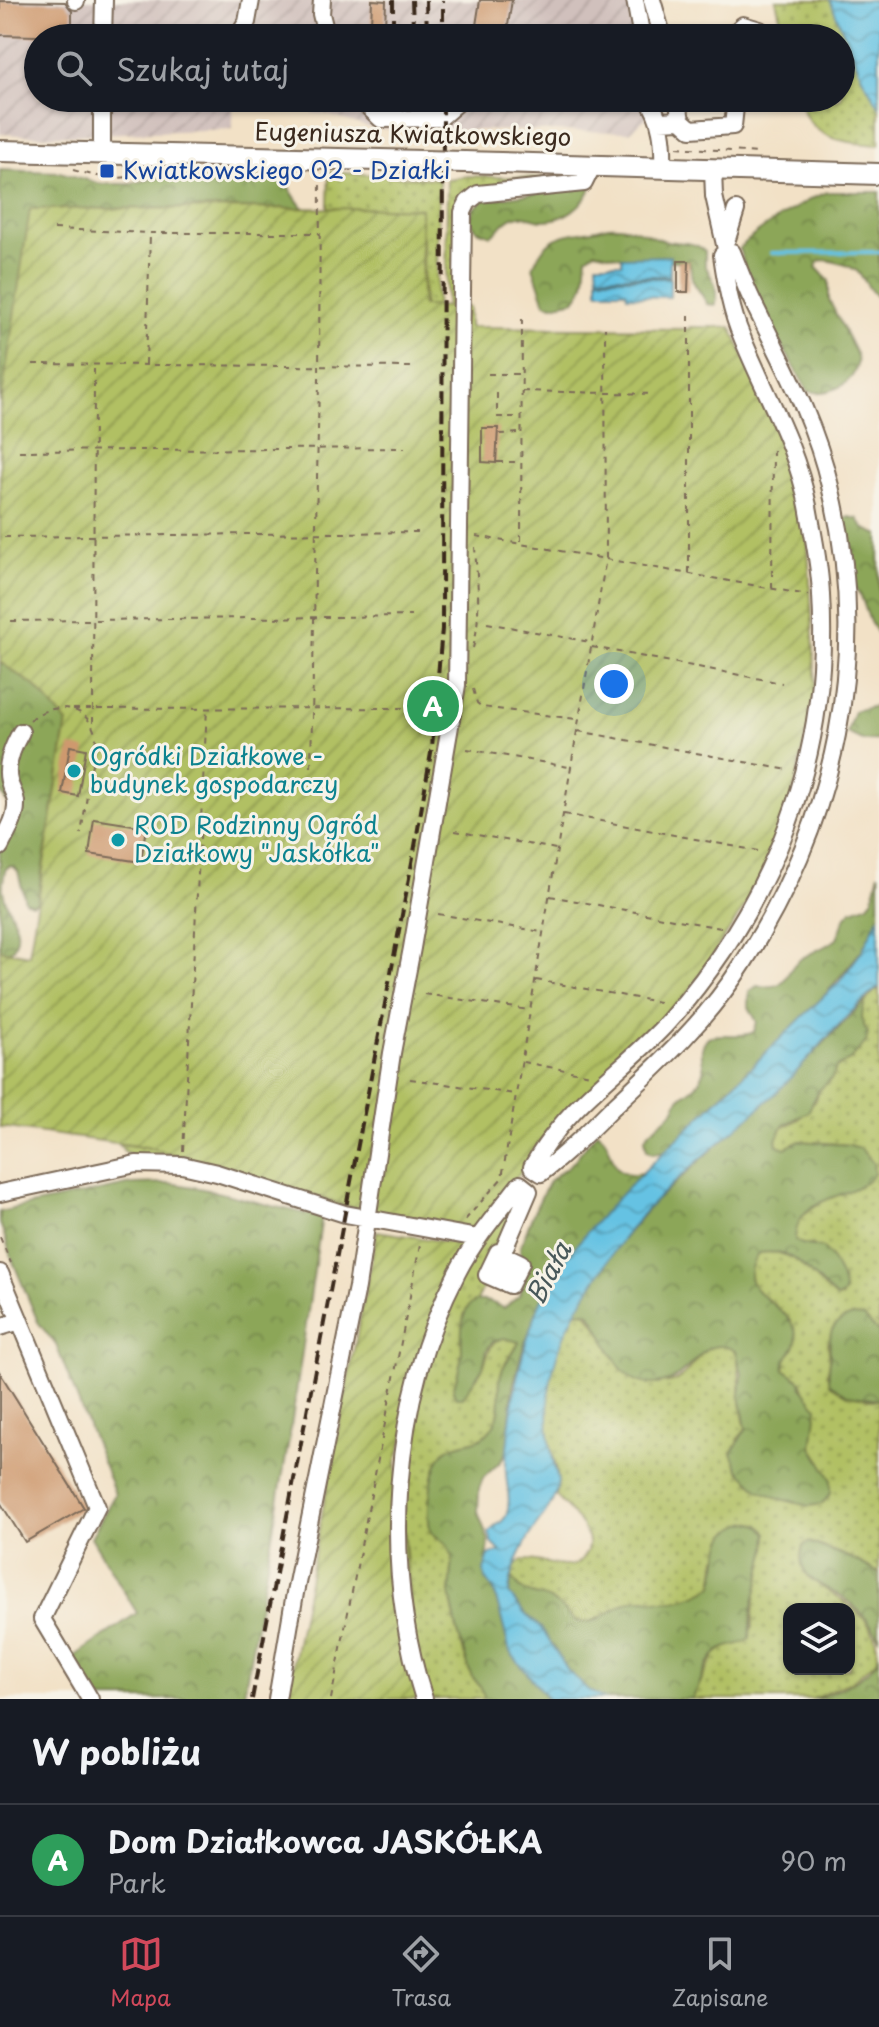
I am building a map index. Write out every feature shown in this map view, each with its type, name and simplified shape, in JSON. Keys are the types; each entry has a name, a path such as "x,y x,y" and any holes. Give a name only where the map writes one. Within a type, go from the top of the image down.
{"main road":[{"name":"Eugeniusza Kwiatkowskiego","path":"0,151 593,165 663,158 713,170 879,174"}],"street":[{"path":"103,24 104,0"},
{"path":"246,24 251,0"},
{"path":"635,0 639,24"},
{"path":"652,0 661,24"},
{"path":"665,0 666,24"},
{"path":"102,112 102,154"},
{"path":"374,112 381,119 440,118 447,112"},
{"path":"657,112 663,158"},
{"path":"680,112 681,120 691,129 733,126 736,112"},
{"path":"659,121 681,120"},
{"path":"277,1699 368,1219 392,1053 457,685 463,212 468,202 478,194 584,183 593,165"},
{"path":"713,170 714,196 726,250"},
{"path":"726,250 732,252 751,300 798,390 830,486 842,549 847,600 846,690 839,731 802,855 778,906 742,966 711,1008 655,1069 570,1151 541,1173 538,1168 532,1167 552,1136 665,1025 734,937 774,864 814,723 822,650 821,594 815,546 807,500 790,446 774,403 741,335 723,260 736,210"},
{"path":"0,847 15,815 17,802 9,783 8,769 11,753 21,732"},
{"path":"0,1193 136,1164 182,1165 368,1219 478,1238"},
{"path":"522,1190 538,1168"},
{"path":"424,1699 401,1589 400,1485 414,1390 441,1307 478,1238 494,1213 520,1184 522,1190"},
{"path":"504,1279 502,1254 529,1191 522,1190"},
{"path":"0,1273 97,1507 42,1619 90,1699"},
{"path":"0,1327 20,1321"}],"path":[{"path":"663,158 679,146 764,153"},
{"path":"311,767 320,159"},
{"path":"54,229 150,233 319,233"},
{"path":"146,364 150,233"},
{"path":"521,542 522,313"},
{"path":"689,315 689,573"},
{"path":"465,1220 502,1178 606,558 605,328"},
{"path":"33,364 413,367"},
{"path":"81,834 96,738 93,723 94,364"},
{"path":"488,374 521,374"},
{"path":"521,390 654,394"},
{"path":"497,393 497,417 521,417"},
{"path":"500,434 521,433"},
{"path":"772,589 773,440"},
{"path":"19,451 405,448"},
{"path":"497,462 521,462"},
{"path":"4,537 421,532"},
{"path":"487,536 817,597"},
{"path":"11,621 411,616"},
{"path":"487,623 782,683"},
{"path":"457,685 474,690 477,703 482,707 579,719"},
{"path":"21,732 40,713 73,709 411,708"},
{"path":"73,709 93,723"},
{"path":"182,1165 207,709"},
{"path":"577,731 796,771"},
{"path":"467,749 571,767"},
{"path":"563,814 770,853"},
{"path":"455,831 557,849"},
{"path":"549,896 724,929"},
{"path":"438,914 543,932"},
{"path":"535,979 667,1004"},
{"path":"424,994 530,1010"},
{"path":"522,1062 601,1077"},
{"path":"410,1079 516,1094"},
{"path":"331,1699 424,1229"}],"shaded area":[{"path":"0,0 646,0 651,24 24,24 24,112 233,112 233,129 40,136 0,134"},
{"path":"653,112 630,132 374,129 312,113"}],"green space":[{"path":"776,0 879,0 879,145 828,136 810,123 804,112 855,112 855,24 782,24"},
{"path":"0,170 60,172 101,184 129,184 161,177 276,178 285,184 304,208 31,209 0,411"},
{"path":"329,172 439,179 427,746 343,1208 136,1157 124,1151 119,1144 152,1148 326,1199 424,337 423,237 327,234"},
{"path":"468,176 569,179 472,192 463,201 457,215 455,657 449,707 393,1014 366,1191 361,1206 349,1210 440,715 444,668 447,179"},
{"path":"592,186 578,206 558,218 542,220 516,216 491,235 477,230 470,221 473,209 484,200"},
{"path":"828,192 879,192 879,299 855,269 831,261 819,261 816,267 829,281 829,300 857,356 857,365 849,380 842,385 826,392 817,392 808,391 758,304 739,249 781,217"},
{"path":"421,208 422,306 469,307 469,327 731,327 782,440 807,528 816,689 792,798 760,883 686,996 535,1155 493,1205 479,1229 375,1214 152,1148 0,1127 0,950 29,955 67,723 36,687 0,662 0,411 30,209"},
{"path":"608,226 630,228 663,240 700,247 705,251 705,265 715,284 715,305 707,304 692,279 689,261 670,261 670,257 622,257 595,251 587,257 584,285 575,300 553,305 545,303 533,267 548,244 565,235"},
{"path":"844,519 858,519 863,528 879,535 879,637 861,596 850,581"},
{"path":"0,662 36,687 67,722 37,902 32,904 25,901 18,871 14,867 9,866 5,870 3,890 17,928 10,952 0,950 0,847 10,809 0,790"},
{"path":"879,705 879,740 864,741 847,733 854,711"},
{"path":"879,873 879,916 863,949 824,996 665,1151 652,1153 647,1150 645,1138 648,1134 701,1079 704,1068 702,1049 708,1037 754,1032 757,1022 748,1005 749,992 757,986 782,982 802,958 837,939 846,916 852,910 867,905 873,898"},
{"path":"879,988 879,1333 863,1317 828,1343 830,1361 827,1374 867,1400 879,1400 879,1573 810,1542 803,1546 802,1563 809,1575 846,1603 783,1603 783,1675 855,1675 855,1610 865,1619 874,1636 878,1659 852,1681 813,1699 692,1699 716,1653 753,1627 754,1603 768,1533 759,1525 749,1522 717,1558 713,1586 701,1593 675,1601 634,1600 587,1622 577,1621 557,1604 522,1589 512,1577 515,1566 522,1560 570,1566 580,1561 587,1550 586,1533 581,1524 556,1496 558,1478 546,1421 554,1365 574,1312 584,1311 626,1374 670,1382 680,1378 699,1356 713,1346 736,1351 746,1428 738,1439 781,1499 809,1506 822,1503 820,1459 812,1447 815,1420 801,1381 784,1369 786,1357 776,1306 756,1289 750,1270 759,1253 785,1255 803,1266 837,1298 842,1297 815,1246 794,1240 798,1224 806,1212 833,1196 850,1145 800,1141 785,1149 777,1145 776,1139 780,1129 799,1119 816,1100 819,1090 832,1078 836,1068 851,1059 867,1033 862,1020 865,1003"},
{"path":"866,1000 862,1017 868,1033 866,1042 851,1059 836,1068 832,1078 819,1090 808,1112 784,1125 776,1139 777,1145 785,1148 800,1141 850,1145 861,1149 873,1163 874,1174 864,1183 815,1205 798,1224 795,1240 823,1248 840,1275 844,1294 837,1298 803,1266 785,1255 759,1253 751,1267 750,1278 755,1288 783,1313 796,1334 784,1369 801,1381 802,1388 817,1407 812,1447 831,1479 831,1493 822,1504 809,1506 759,1490 739,1470 732,1453 746,1428 740,1396 742,1374 736,1351 723,1346 712,1347 666,1382 639,1382 621,1368 590,1313 574,1312 617,1246 652,1204 779,1089"},
{"path":"597,1132 604,1138 622,1172 643,1173 563,1262 539,1305 513,1387 507,1451 483,1478 479,1489 478,1512 489,1542 485,1579 494,1590 510,1652 548,1699 485,1699 471,1675 457,1629 450,1593 453,1558 447,1545 431,1532 429,1501 437,1463 442,1454 485,1436 495,1423 499,1411 501,1374 519,1342 504,1338 492,1342 483,1367 463,1397 456,1397 453,1391 461,1358 464,1315 472,1303 485,1301 504,1308 519,1296 524,1283 520,1248 533,1214 549,1181 573,1162"},
{"path":"168,1183 322,1216 290,1434 243,1699 97,1699 71,1659 137,1613 91,1537 115,1494 56,1345 38,1322 0,1223 0,1212 16,1208 132,1184"},
{"path":"524,1193 477,1301 464,1318 461,1358 453,1391 466,1392 497,1340 502,1337 519,1341 501,1374 500,1408 496,1422 482,1438 455,1446 442,1455 434,1475 430,1500 431,1532 447,1545 453,1558 450,1593 457,1629 471,1675 485,1699 427,1699 413,1640 402,1502 415,1407 456,1284 484,1234"},
{"path":"377,1231 466,1245 396,1462 419,1699 286,1699"},
{"path":"853,1316 863,1317 879,1333 879,1400 848,1395 830,1384 832,1331 839,1322"},
{"path":"749,1522 760,1525 768,1533 752,1610 750,1639 716,1654 692,1699 604,1699 588,1690 568,1671 542,1629 509,1594 512,1577 522,1590 550,1600 577,1621 587,1622 634,1600 688,1598 713,1586 724,1539 737,1526"},
{"path":"809,1542 879,1573 879,1639 855,1603 817,1583 805,1572 801,1557 803,1546"},
{"path":"879,1655 879,1699 813,1699 860,1677"}],"water":[{"path":"830,0 873,0 879,13 879,106 855,60 855,24 840,24"},
{"path":"670,256 670,276 598,276 597,263 622,263 622,257"},
{"path":"598,278 670,278 670,297 627,296 626,291 598,291"},
{"path":"879,916 879,987 852,1011 777,1092 645,1212 606,1263 566,1332 551,1379 548,1403 548,1428 557,1488 550,1506 518,1559 509,1594 542,1629 568,1671 588,1690 604,1699 548,1699 510,1652 494,1590 485,1579 484,1570 489,1555 501,1552 492,1543 489,1533 504,1519 508,1509 506,1462 513,1403 520,1364 538,1308 567,1258 609,1207 839,982 862,951"}],"building":[{"path":"372,0 386,1 385,24 371,24"},
{"path":"480,0 512,0 508,24 476,24"},
{"path":"0,1 65,2 72,11 72,24 24,24 24,36 0,35"},
{"path":"678,261 689,261 688,292 678,292"},
{"path":"482,428 498,428 496,463 482,462"},
{"name":"Ogródki Działkowe - budynek gospodarczy","path":"70,746 86,749 78,796 62,793"},
{"name":"ROD Rodzinny Ogród Działkowy \"Jaskółka\"","path":"94,819 146,827 141,862 89,854"},
{"path":"0,1373 84,1508 25,1542 0,1502"}],"waterway":[{"path":"772,253 879,252"}],"railway":[{"path":"393,0 393,24"},
{"path":"412,0 413,24"},
{"path":"426,0 427,24"},
{"path":"443,0 443,24"},
{"path":"252,1699 432,747 442,629 443,112"}],"place":[{"name":"Kwiatkowskiego 02 - Działki","path":"107,171"},
{"name":"Dom Działkowca JASKÓŁKA","path":"433,706"},
{"name":"Ogródki Działkowe - budynek gospodarczy","path":"74,771"},
{"name":"ROD Rodzinny Ogród Działkowy \"Jaskółka\"","path":"118,840"}],"water label":[{"name":"Biała","path":"549,1273"}]}
